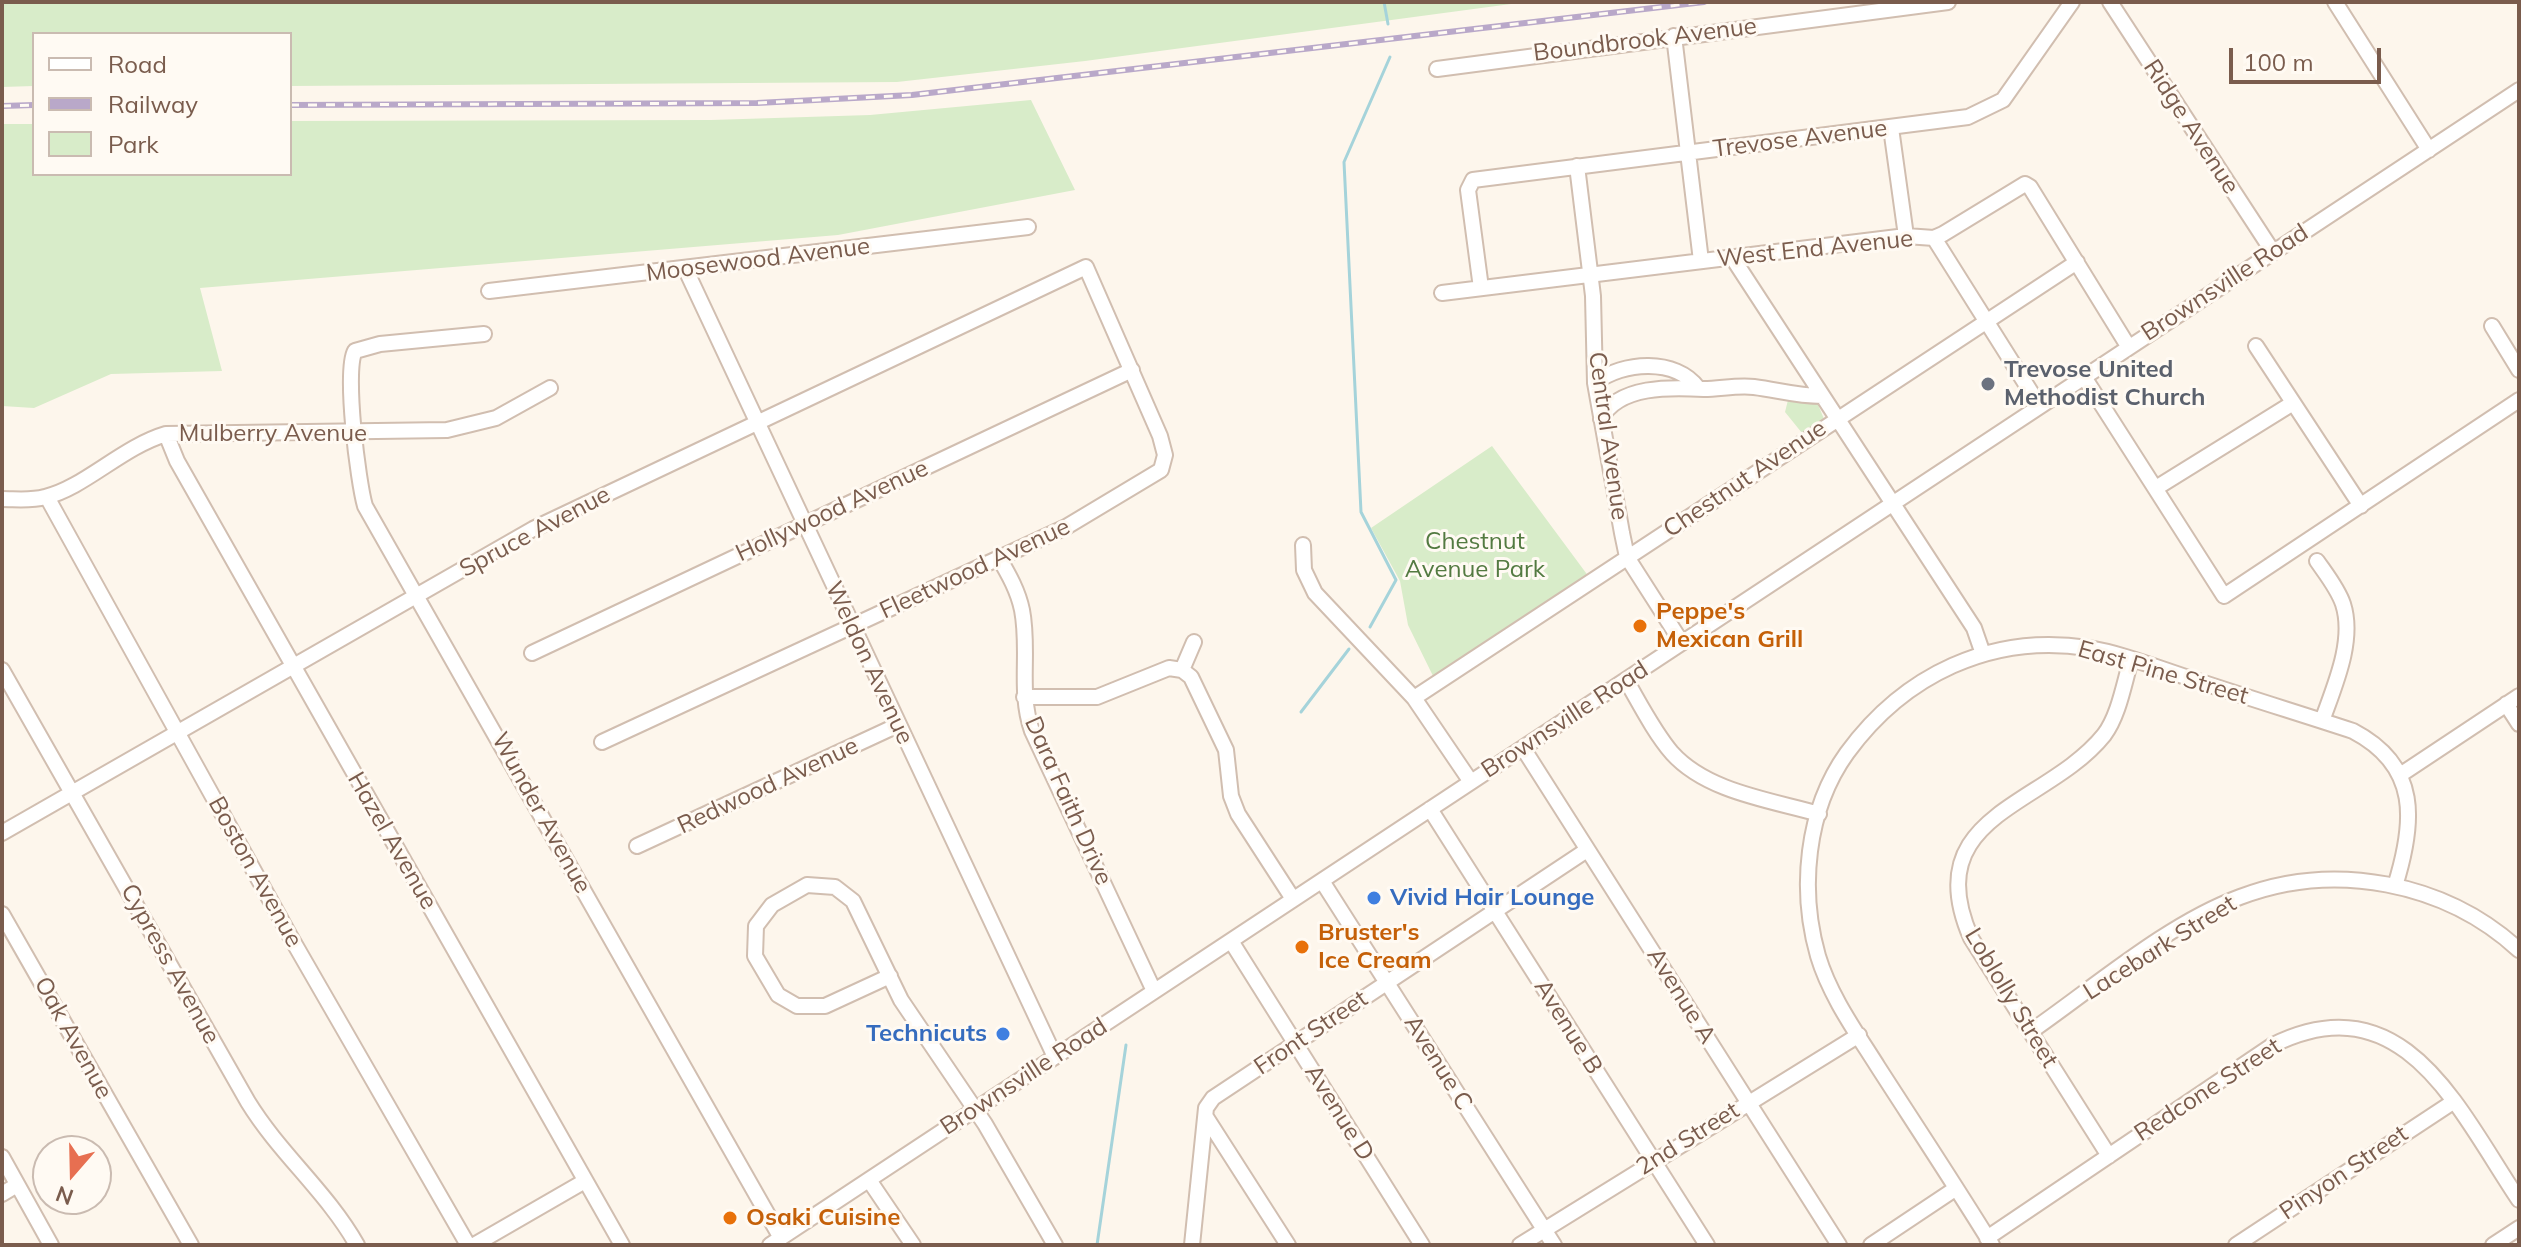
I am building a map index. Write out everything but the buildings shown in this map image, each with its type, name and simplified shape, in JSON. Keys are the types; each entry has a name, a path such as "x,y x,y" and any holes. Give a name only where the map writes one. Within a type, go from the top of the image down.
{"street":[{"name":"Boundbrook Avenue","path":"1437,69 1948,2"},
{"name":"Trevose Avenue","path":"1481,288 1468,190 1473,180 1968,117 1995,106 2010,93 2072,2"},
{"name":"Ridge Avenue","path":"2110,2 2273,252"},
{"path":"2335,2 2429,150"},
{"path":"1674,36 1701,261"},
{"name":"Brownsville Road","path":"777,1242 2519,90"},
{"path":"1891,128 1906,236"},
{"name":"Central Avenue","path":"1577,166 1591,275 1595,383 1627,557 1682,643"},
{"name":"West End Avenue","path":"1442,293 1906,236 1934,238 2025,184 2077,262"},
{"name":"Moosewood Avenue","path":"489,291 1028,227"},
{"path":"1934,238 2039,405"},
{"path":"1732,257 1974,628 1983,654"},
{"path":"2077,262 2128,346"},
{"name":"Chestnut Avenue","path":"1414,698 2077,262"},
{"name":"Spruce Avenue","path":"2,833 533,529 1086,267 1132,370"},
{"name":"Weldon Avenue","path":"685,268 1055,1057"},
{"path":"2492,326 2519,370"},
{"name":"Wunder Avenue","path":"484,334 360,348 352,355 355,433 365,506 777,1242"},
{"path":"2256,346 2361,506"},
{"path":"1595,383 1606,375 1664,366 1683,371 1698,388"},
{"name":"Fleetwood Avenue","path":"602,742 1093,513 1157,474 1165,463 1160,436 1132,370"},
{"name":"Hollywood Avenue","path":"532,653 1132,370"},
{"path":"2084,377 2224,596 2519,400"},
{"path":"1601,419 1606,409 1642,392 1669,387 1753,387 1788,396 1822,396"},
{"name":"Mulberry Avenue","path":"2,499 47,497 129,450 166,434 420,432 475,425 513,410 550,388"},
{"path":"2156,488 2293,403"},
{"name":"Hazel Avenue","path":"166,434 177,461 622,1245"},
{"name":"Boston Avenue","path":"47,497 177,732 471,1245"},
{"path":"1303,545 1304,570 1315,593 1414,698 1471,782"},
{"name":"Dara Faith Drive","path":"999,558 1014,583 1022,612 1024,697 1032,731 1154,991"},
{"path":"2317,561 2342,600 2346,626 2339,670 2322,721"},
{"path":"1182,670 1194,642"},
{"name":"East Pine Street","path":"1990,1241 1829,983 1812,930 1808,866 1819,814 1841,761 1879,714 1926,677 1983,654 2022,646 2067,645 2131,660 2322,721 2367,738 2400,775 2410,821 2406,850 2395,886"},
{"name":"Loblolly Street","path":"2109,1156 1965,923 1958,896 1960,867 1970,840 1984,824 2079,758 2103,736 2112,722 2131,660"},
{"path":"1024,697 1097,697 1169,668 1182,670 1191,677 1226,750 1231,796 1238,814 1293,899"},
{"name":"Cypress Avenue","path":"2,670 260,1122 330,1204 357,1245"},
{"path":"1626,680 1664,743 1693,772 1724,786 1819,814"},
{"path":"2400,775 2513,700 2519,724"},
{"name":"Redwood Avenue","path":"637,846 898,725"},
{"name":"Avenue A","path":"1523,748 1839,1245"},
{"name":"Avenue B","path":"1430,809 1707,1245"},
{"name":"Front Street","path":"1206,1117 1206,1108 1213,1098 1587,850"},
{"name":"Lacebark Street","path":"2030,1032 2153,946 2211,910 2240,896 2319,879 2395,886 2459,909 2519,950"},
{"name":"Avenue C","path":"1322,881 1554,1245"},
{"path":"890,976 825,1006 797,1006 778,995 755,956 756,926 767,909 798,888 816,884 835,887 858,908 911,1015 975,1110 1055,1245"},
{"name":"Oak Avenue","path":"2,914 191,1245"},
{"name":"Avenue D","path":"1231,941 1422,1245"},
{"name":"Redcone Street","path":"1990,1241 2273,1045 2303,1032 2326,1028 2370,1032 2403,1046 2426,1065 2519,1200"},
{"name":"2nd Street","path":"1520,1245 1859,1035"},
{"name":"Pinyon Street","path":"2236,1245 2453,1102"},
{"path":"1192,1245 1206,1117"},
{"path":"1206,1117 1288,1245"},
{"path":"2,1157 51,1245"},
{"path":"869,1180 913,1245"},
{"path":"471,1245 585,1181"},
{"path":"2,1194 17,1185"},
{"path":"1871,1245 1955,1189"},
{"path":"2493,1245 2519,1228"}],"green space":[{"path":"2,2 1526,2 1085,61 897,82 292,86 292,32 32,32 32,86 2,87"},
{"path":"1031,100 1075,190 838,235 200,288 222,371 111,374 34,408 2,406 2,124 32,124 32,176 292,176 292,121 711,120 870,115"},
{"path":"1788,400 1817,402 1824,419 1802,433 1785,412"},
{"name":"Chestnut Avenue Park","path":"1492,446 1589,577 1434,678 1408,625 1400,581 1371,528"}],"waterway":[{"path":"1384,2 1388,24"},
{"path":"1370,627 1396,580 1361,512 1344,162 1390,57"},
{"path":"1301,712 1349,649"},
{"path":"1097,1245 1126,1045"}],"railway":[{"path":"292,105 757,103 912,95 1704,2"},
{"path":"2,106 32,105"}],"place":[{"name":"Trevose United Methodist Church","path":"1988,384"},
{"name":"Peppe's Mexican Grill","path":"1640,626"},
{"name":"Vivid Hair Lounge","path":"1374,898"},
{"name":"Bruster's Ice Cream","path":"1302,947"},
{"name":"Technicuts","path":"1003,1034"},
{"name":"Osaki Cuisine","path":"730,1218"}]}
